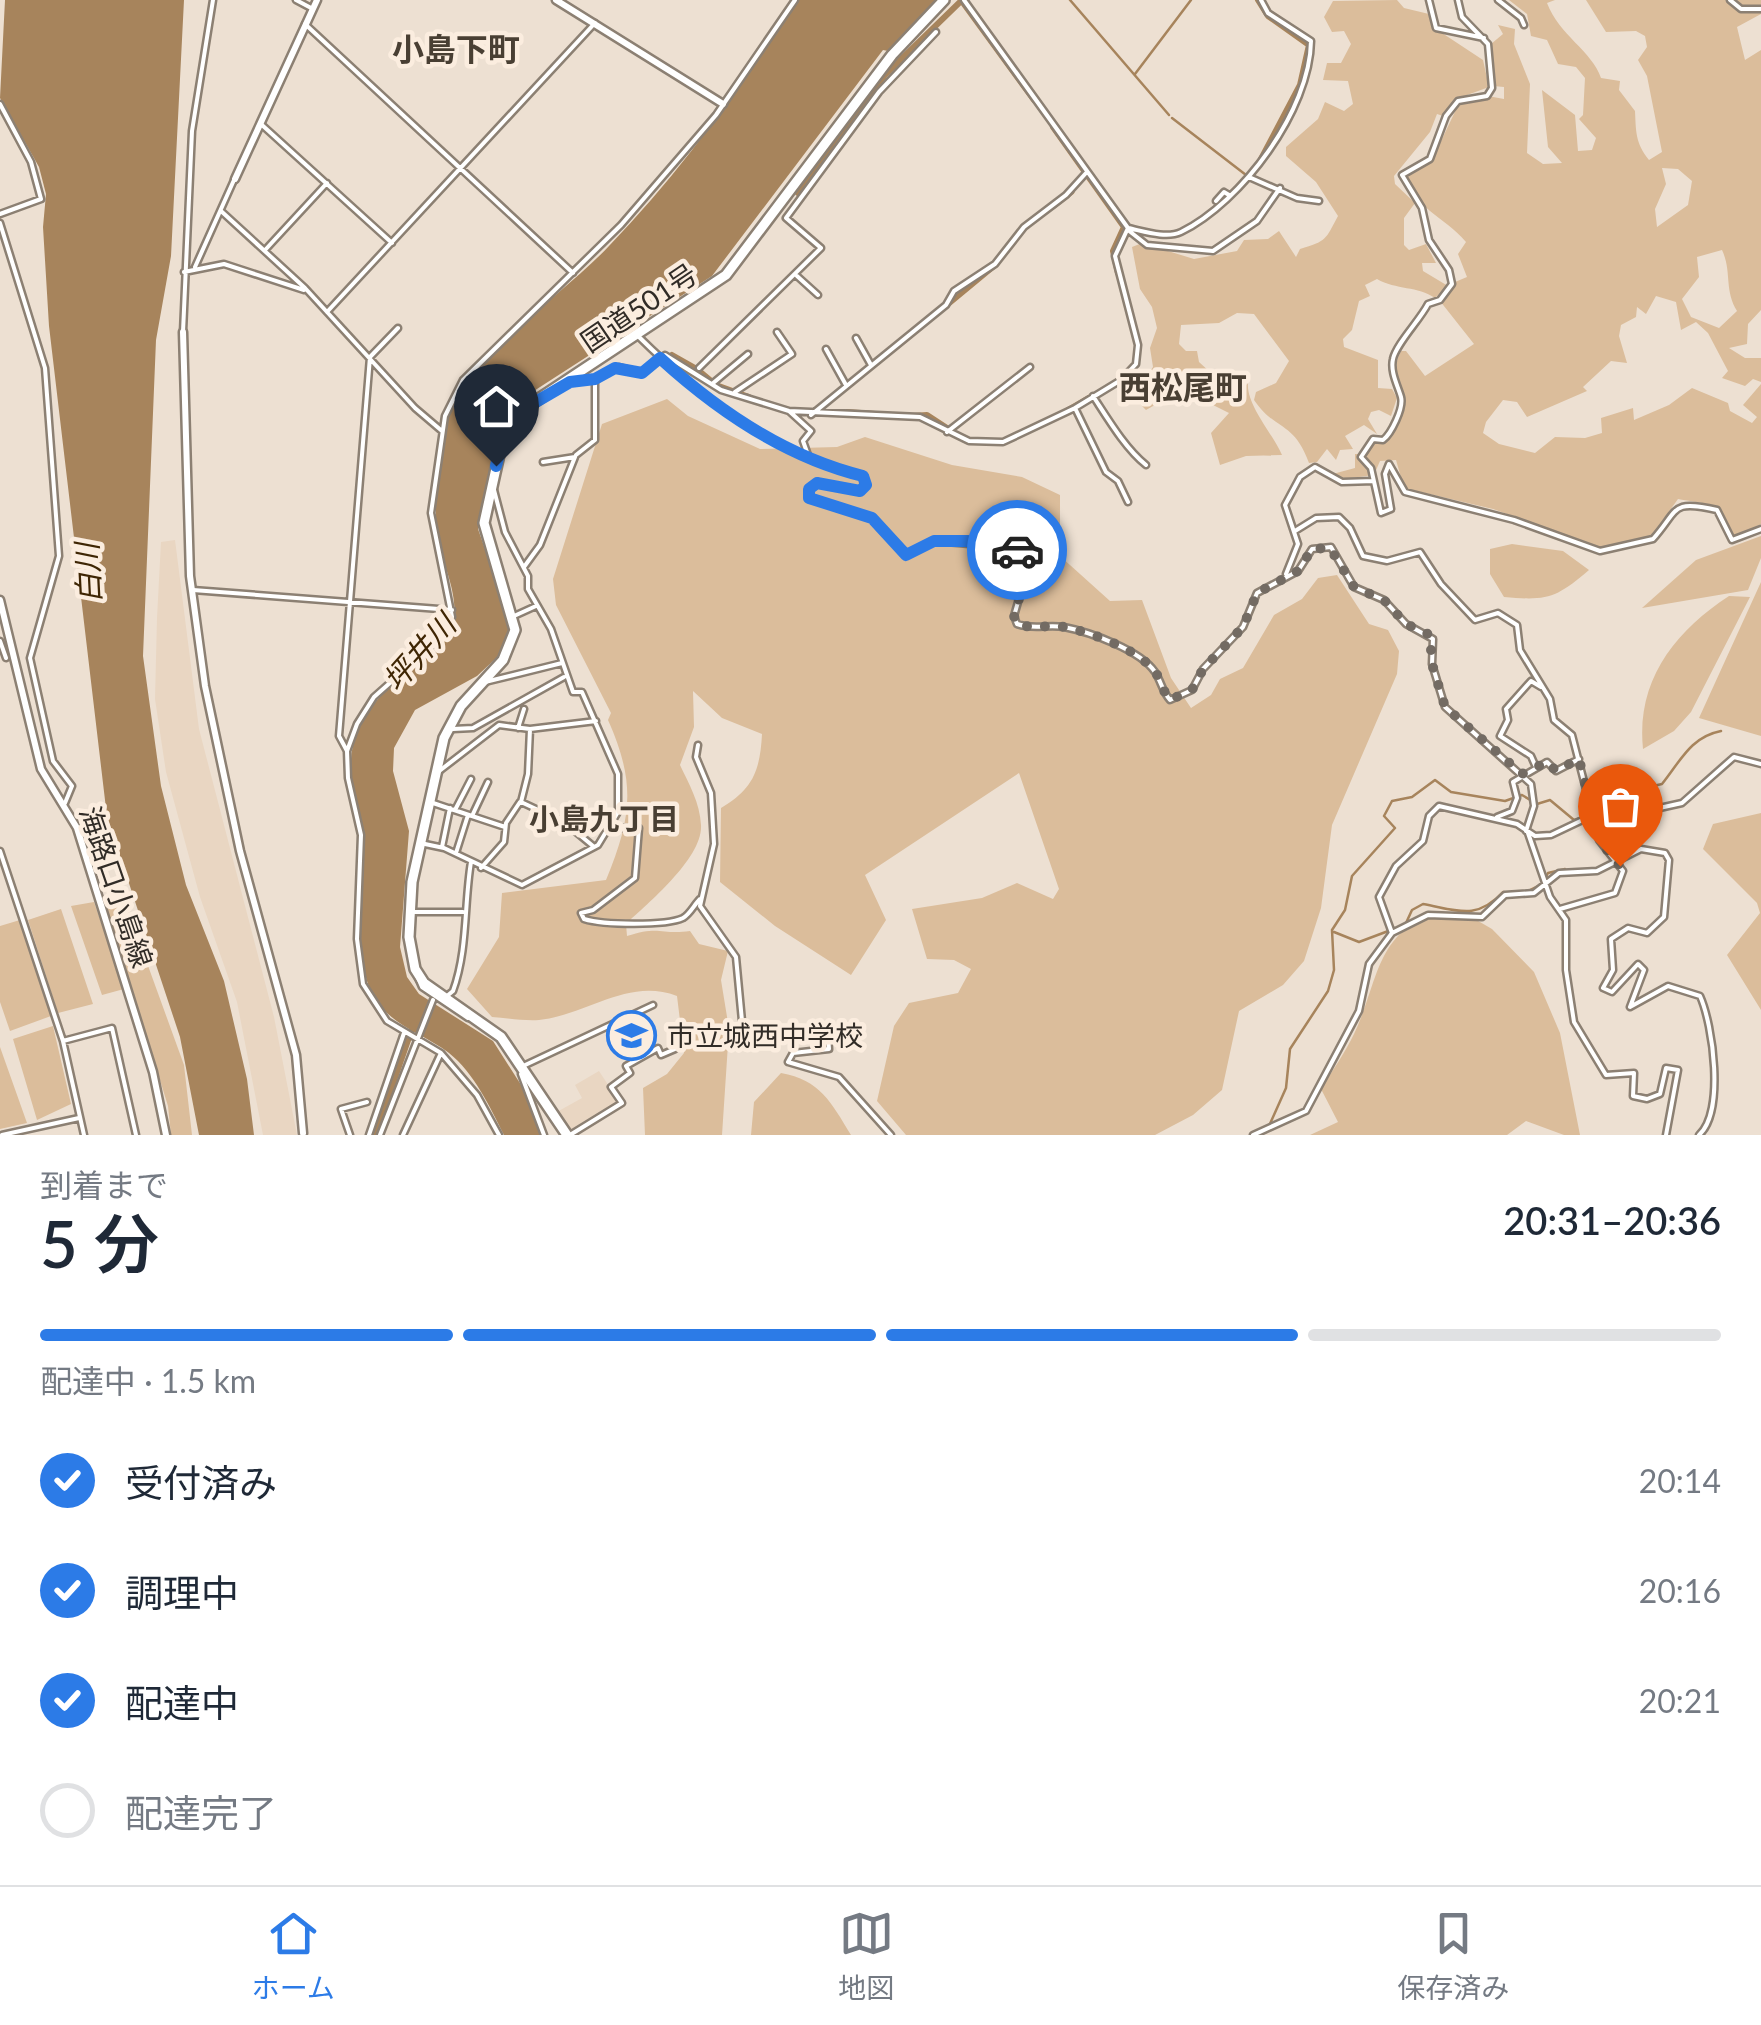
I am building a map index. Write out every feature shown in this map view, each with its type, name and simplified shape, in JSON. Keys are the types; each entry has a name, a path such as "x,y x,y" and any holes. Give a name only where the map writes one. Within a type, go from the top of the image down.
{"highway":[{"name":"国道501号","path":"514,616 485,533 492,486 512,418 726,276 892,54 945,2"},
{"path":"514,616 508,652 480,683 448,729 412,882 414,965 437,999 501,1038 568,1135"}],"street":[{"path":"214,0 192,132 184,272 182,332 191,590 223,776 296,1055 304,1134"},
{"path":"296,0 313,9"},
{"path":"195,266 317,0"},
{"path":"556,0 723,104"},
{"path":"499,1135 477,1095 441,1053 404,1034 378,1012 363,984 357,939 361,835 348,778 347,751 356,724 374,697 445,634 452,610 432,532 434,480 442,431 462,380 573,274 723,104 795,0"},
{"path":"964,0 1127,228 1147,245 1213,251 1256,221 1280,188"},
{"path":"1127,228 1177,234 1249,177 1304,82 1311,45 1268,13 1261,0"},
{"path":"1429,0 1436,28 1484,38"},
{"path":"1458,0 1462,17 1484,38 1492,92 1455,104 1430,159 1402,175 1422,208 1429,240 1452,284 1445,296 1428,304 1392,361 1401,397 1393,429 1383,440 1373,440 1360,458 1369,464 1385,515 1390,513 1392,501 1385,474 1389,464 1405,492 1514,520 1600,551 1647,542 1681,505 1717,510 1732,540 1761,529"},
{"path":"1498,0 1519,15 1524,25"},
{"path":"1730,0 1740,9 1761,9"},
{"path":"326,312 595,23"},
{"path":"305,24 573,274"},
{"path":"699,368 820,248 786,218 879,92 936,32"},
{"path":"0,104 31,162 41,200 0,214"},
{"path":"260,123 392,243"},
{"path":"811,415 946,304 964,282 995,264 1024,227 1066,195 1086,172"},
{"path":"1249,177 1297,198 1319,202"},
{"path":"265,250 327,183"},
{"path":"1216,201 1224,192 1228,195"},
{"path":"221,211 265,250 442,431"},
{"path":"0,224 45,368 59,556 30,658 53,761 72,786 65,803"},
{"path":"570,382 595,379 619,368 642,373 670,355 713,382 789,411 811,415 920,416 969,441 1002,442 1075,408 1128,374 1138,359 1115,256 1127,228"},
{"path":"184,272 195,266 235,267 305,291"},
{"path":"796,276 818,295"},
{"path":"347,751 339,736 370,357 398,328"},
{"path":"735,392 792,354 777,332"},
{"path":"638,336 709,402 738,415 763,436 838,471 863,476 866,485 860,491 817,483 809,489 809,498 872,518 906,555 934,541 1016,548 1028,567 1014,616 1017,624 1032,629 1050,625 1076,630 1090,639 1104,638 1136,651 1156,672 1170,700 1192,690 1203,669 1243,627 1257,593 1286,574 1298,571 1312,549 1330,548 1354,587 1384,600 1406,624 1430,635 1432,664 1445,707 1531,784 1534,803 1527,832 1546,883 1566,920 1565,960 1572,1015 1606,1076 1634,1073 1634,1096 1648,1100 1660,1094 1666,1068 1678,1070 1666,1135"},
{"path":"856,338 871,365"},
{"path":"826,349 846,385"},
{"path":"713,382 748,354"},
{"path":"948,431 1030,367"},
{"path":"543,462 574,456 595,440 595,379"},
{"path":"1094,396 1113,430 1127,440 1146,465"},
{"path":"1075,408 1092,434 1106,472 1118,481 1128,502"},
{"path":"789,411 812,433 803,441 808,455"},
{"path":"524,566 540,544 574,456"},
{"path":"1286,574 1298,550 1285,505 1308,469 1315,467 1342,482 1374,481"},
{"path":"422,844 442,847 522,886 551,874 594,846 610,828 621,794 613,758 582,692 573,692 551,629 536,606 524,566 505,532 492,486"},
{"path":"1295,531 1316,518 1332,516 1350,528 1362,556 1387,561 1420,552 1441,584 1475,620 1498,613 1514,620 1520,650 1550,699 1554,720 1572,735 1590,814 1603,849 1622,870 1614,893 1560,909"},
{"path":"191,590 452,610"},
{"name":"海路口小島線","path":"0,600 42,769 65,803 153,1072 166,1135"},
{"path":"514,616 536,606"},
{"path":"0,640 6,658"},
{"path":"480,683 562,663"},
{"path":"448,729 472,728 566,676"},
{"path":"1535,765 1531,756 1500,736 1508,720 1506,709 1531,681 1542,688"},
{"path":"518,728 524,709"},
{"path":"436,773 496,726 530,729 596,721"},
{"path":"481,868 504,842 505,828 521,802 528,774 530,729"},
{"path":"698,744 696,758 711,793 714,844 700,900 703,914 736,957 742,1021 756,1032 828,1036 830,1049 793,1053 788,1062 839,1077 891,1135"},
{"path":"1392,933 1379,897 1396,866 1423,841 1433,810 1448,806 1492,817 1527,832 1551,835 1590,814 1646,812 1682,803 1734,757 1761,764"},
{"path":"1492,817 1512,810 1516,794 1513,782 1535,765 1549,762 1556,771 1564,770 1579,759"},
{"path":"442,847 452,809 471,779"},
{"path":"456,854 470,815 488,782"},
{"path":"430,802 505,828"},
{"path":"521,802 564,822 594,846"},
{"path":"610,828 638,828 635,878 593,910 581,913 584,919 632,926 676,920 685,917 700,900"},
{"path":"1252,1135 1306,1111 1358,1010 1369,964 1392,933 1428,915 1482,917 1505,895 1534,894 1558,873 1597,871 1640,849 1665,853 1669,860 1664,917 1647,934 1628,928 1611,940 1613,970 1603,988 1612,992 1620,987 1638,964 1644,970 1630,1007 1668,986 1700,996 1715,1068 1708,1127 1699,1135"},
{"path":"0,851 63,1041 84,1135"},
{"path":"380,1135 415,1038 437,999 453,992 463,954 463,912 471,862"},
{"path":"410,912 463,912"},
{"path":"521,1067 653,1005"},
{"path":"475,1020 501,1042 520,1072 544,1135"},
{"path":"63,1041 112,1028 136,1135"},
{"path":"369,1135 404,1034"},
{"path":"568,1135 622,1103 610,1087 630,1072 626,1066 658,1048 661,1055 675,1049"},
{"path":"400,1050 410,1054"},
{"path":"403,1135 441,1053"},
{"path":"350,1135 340,1110 367,1102"},
{"path":"2,1135 34,1132 80,1118"}],"shaded area":[{"path":"1397,0 1404,8 1429,14 1436,29 1483,60 1489,87 1459,98 1443,116 1437,114 1430,132 1394,176 1395,184 1415,203 1404,218 1404,245 1409,250 1426,244 1436,263 1422,263 1423,271 1448,286 1435,298 1377,279 1365,285 1370,296 1359,301 1352,330 1343,339 1344,347 1378,360 1378,388 1392,389 1397,398 1391,416 1379,410 1371,412 1368,419 1377,434 1364,425 1345,436 1353,449 1340,450 1336,460 1327,449 1317,462 1309,463 1297,440 1254,400 1256,392 1276,383 1289,361 1254,314 1237,313 1219,323 1181,325 1179,344 1186,351 1197,351 1199,362 1211,373 1205,380 1215,395 1224,394 1223,372 1241,391 1248,383 1256,410 1282,455 1246,456 1220,465 1211,433 1229,413 1201,399 1198,386 1187,388 1190,398 1174,394 1146,410 1140,404 1141,385 1153,367 1150,348 1157,328 1152,307 1140,289 1132,247 1142,243 1194,259 1237,251 1244,240 1268,239 1279,231 1296,257 1300,249 1324,238 1338,216 1316,182 1286,156 1286,147 1318,119 1325,102 1344,111 1353,104 1348,81 1323,80 1327,63 1341,63 1351,44 1344,31 1332,32 1324,17 1333,1"},
{"path":"1509,0 1555,0 1547,3 1552,14 1601,78 1620,81 1619,90 1635,111 1639,142 1649,160 1662,152 1647,76 1638,60 1647,47 1645,36 1636,31 1606,32 1586,0 1761,0 1761,14 1737,27 1745,60 1761,50 1761,310 1748,324 1747,344 1729,348 1745,358 1761,358 1761,382 1753,379 1745,386 1722,378 1728,371 1708,333 1696,322 1681,330 1676,302 1656,296 1646,314 1637,307 1636,317 1621,325 1619,336 1627,363 1611,361 1583,387 1587,391 1527,417 1517,402 1503,400 1486,422 1483,433 1499,444 1535,453 1555,437 1585,438 1602,433 1601,418 1633,408 1634,420 1669,405 1692,388 1728,403 1730,411 1752,423 1757,417 1743,405 1761,384 1761,524 1733,539 1726,535 1716,510 1698,502 1678,499 1650,538 1602,548 1493,509 1404,488 1396,460 1380,461 1374,475 1336,480 1329,475 1355,468 1355,454 1363,454 1376,437 1386,439 1395,428 1400,406 1396,372 1401,351 1406,351 1425,376 1474,344 1440,301 1455,282 1467,277 1458,254 1466,242 1422,204 1403,173 1433,158 1461,99 1477,94 1504,99 1504,87 1493,86 1488,64 1491,44 1503,34 1498,25 1515,29 1514,44 1530,84 1527,153 1543,164 1562,163 1548,147 1542,90 1575,115 1578,151 1592,150 1596,138 1579,119 1583,115 1585,78 1576,67 1558,64 1547,40 1531,36 1527,14","holes":["1662,168 1678,169 1692,181 1688,205 1657,227 1655,209 1666,184","1722,250 1737,311 1719,328 1691,317 1682,299 1699,277 1697,257"]},
{"path":"667,399 688,416 760,449 837,447 865,437 952,465 1022,477 1060,495 1060,556 1110,601 1142,600 1171,678 1191,708 1211,695 1220,679 1243,668 1274,615 1302,599 1318,578 1337,575 1369,624 1388,630 1399,651 1397,674 1332,825 1321,908 1304,961 1283,985 1239,1011 1222,1090 1193,1115 1155,1135 906,1135 877,1101 894,1026 909,1003 958,993 971,969 954,960 927,959 912,909 982,898 1017,883 1053,899 1059,889 1019,773 865,875 886,920 851,975 775,926 720,882 721,808 741,794 753,778 762,734 722,718 693,691 694,727 680,765 699,809 699,838 684,865 626,924 627,936 647,931 690,931 699,944 728,951 721,980 729,1029 722,1135 645,1135 643,1088 667,1074 684,1053 677,996 642,991 557,1017 527,1020 492,1017 467,989 499,937 502,893 606,880 615,858 627,800 623,763 608,720 611,713 556,605 553,579 602,424"},
{"path":"1761,536 1761,558 1748,590 1642,608 1696,560"},
{"path":"175,540 199,729 274,1017 297,1135 263,1135 237,1002 200,897 166,772 155,699 157,618 161,542"},
{"path":"1512,544 1563,551 1589,570 1551,596 1504,597 1490,574 1490,549"},
{"path":"1761,582 1761,736 1699,718"},
{"path":"1729,596 1750,597 1691,712 1674,731 1643,749 1646,701 1663,660 1691,626"},
{"path":"1761,813 1761,1010 1727,955 1760,913 1757,903 1703,849 1713,824"},
{"path":"122,894 184,1065 192,1135 171,1135 168,1106 104,899"},
{"path":"94,902 124,989 102,995 71,906"},
{"path":"61,909 93,1004 58,1013 28,920"},
{"path":"1432,912 1473,918 1492,929 1534,972 1560,1033 1580,1135 1564,1135 1526,1121 1507,1135 1310,1135 1338,1122 1321,1089 1354,1034 1388,948 1413,923"},
{"path":"20,920 51,1016 10,1031 0,1002 0,926"},
{"path":"53,1026 71,1104 37,1120 13,1039"},
{"path":"0,1047 27,1123 0,1129"},
{"path":"599,1071 620,1103 569,1134 555,1113 582,1098 575,1085"},
{"path":"781,1073 815,1087 851,1135 751,1135 754,1102"}],"water":[{"name":"白川","path":"5,0 184,0 171,256 156,340 143,656 161,786 186,885 224,981 247,1079 254,1135 199,1135 180,1037 107,817 49,326 43,227 46,194 39,167 0,98"},
{"path":"799,0 938,0 888,51 883,50 712,276 523,398 500,423 478,529 511,624 508,647 477,676 415,710 394,748 393,771 409,831 400,947 407,977 419,994 493,1041 523,1088 540,1135 504,1135 481,1091 458,1061 391,1017 368,983 361,940 362,827 351,768 354,742 374,704 452,632 453,595 438,537 436,494 444,428 459,393 497,348 590,265 636,217 733,96"}],"waterway":[{"path":"961,0 1034,100"},
{"path":"1070,0 1169,115"},
{"path":"1135,74 1191,0"},
{"path":"1258,0 1268,16 1309,45 1300,85 1261,159"},
{"path":"798,193 885,75 961,1"},
{"path":"1172,118 1246,175"},
{"path":"1053,127 1124,227 1113,251 1118,273"},
{"path":"1053,207 1072,192"},
{"path":"898,346 997,264"},
{"path":"672,355 695,368"},
{"path":"698,370 716,385 749,397"},
{"path":"1068,410 1092,396"},
{"path":"847,412 875,414"},
{"path":"912,416 927,415 950,430"},
{"path":"1269,1126 1286,1088 1290,1049 1328,991 1334,970 1332,930 1345,910 1352,876 1395,828 1384,816 1392,801 1412,797 1435,780 1451,792 1505,801 1522,795 1537,804 1550,800 1574,820 1615,806 1631,791 1662,784 1693,745 1721,731"},
{"path":"1526,892 1542,884 1548,873 1565,869"},
{"path":"1406,923 1412,910 1423,904 1475,910 1503,892 1513,893"},
{"path":"1334,932 1359,942 1391,930"},
{"path":"375,1135 414,1023"}],"way so far":[{"path":"1017,550 1028,567 1014,616 1017,624 1032,629 1050,625 1076,630 1090,639 1104,638 1118,648 1136,651 1156,672 1170,700 1192,690 1203,669 1243,627 1257,593 1286,574 1298,571 1312,549 1321,545 1330,548 1348,582 1360,592 1384,600 1406,624 1430,635 1434,643 1432,664 1442,702 1495,754 1522,774 1547,762 1556,771 1564,770 1579,759 1599,840 1606,854 1620,866"}],"place":[{"name":"市立城西中学校","path":"632,1036"}],"district":[{"name":"小島下町","path":"456,50"},
{"name":"西松尾町","path":"1183,388"},
{"name":"小島九丁目","path":"604,820"}],"route":[{"path":"496,466 506,428 522,410 570,382 595,379 615,368 642,373 660,358 709,402 738,415 763,436 838,471 863,476 866,485 860,491 817,483 809,489 809,498 872,518 906,555 918,553 934,541 967,541 1017,550"}],"water label":[{"name":"坪井川","path":"420,653"}]}
